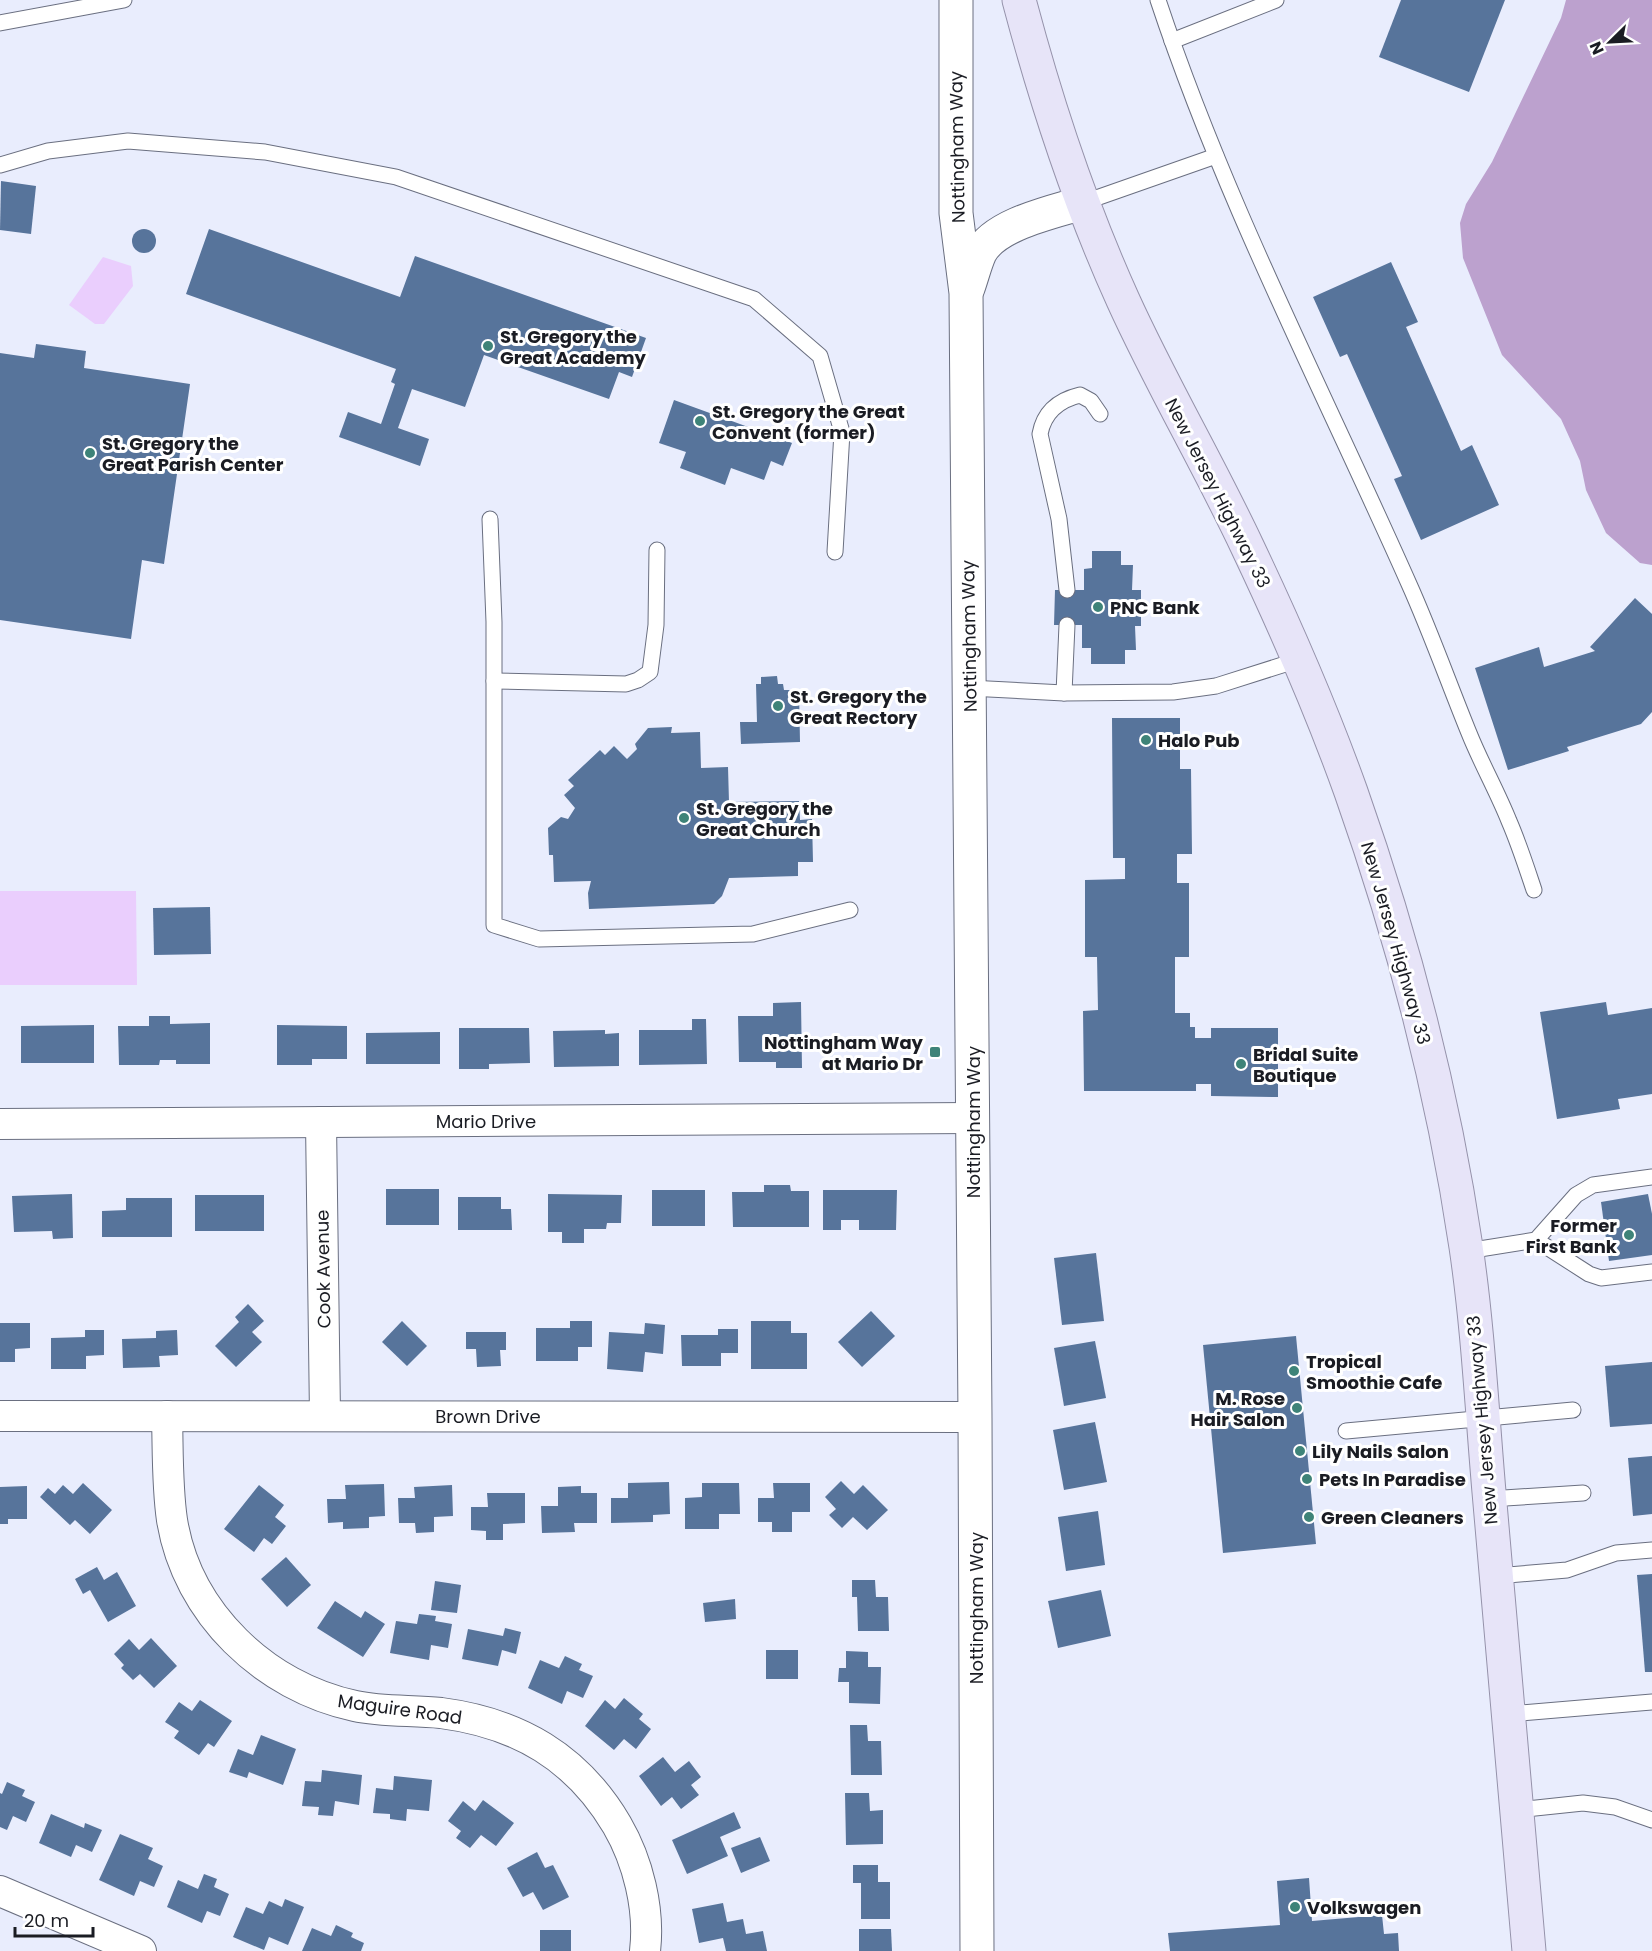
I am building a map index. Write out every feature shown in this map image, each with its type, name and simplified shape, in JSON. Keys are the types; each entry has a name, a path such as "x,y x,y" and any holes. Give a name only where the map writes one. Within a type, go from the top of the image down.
{"main road":[{"name":"New Jersey Highway 33","path":"1019,0 1039,72 1082,202 1122,297 1163,385 1247,546 1298,660 1350,790 1412,988 1442,1111 1467,1251 1529,1951"}],"street":[{"name":"Nottingham Way","path":"956,0 956,213 966,293 977,1951"},
{"name":"Nottingham Way","path":"966,293 981,252 996,236 1015,225 1082,202"},
{"name":"Mario Drive","path":"0,1124 973,1118"},
{"name":"Cook Avenue","path":"321,1122 324,1416"},
{"name":"Brown Drive","path":"0,1416 975,1417"},
{"name":"Maguire Road","path":"167,1416 172,1522 184,1561 201,1598 225,1631 251,1656 285,1680 321,1697 357,1707 440,1713 478,1719 511,1730 542,1745 575,1770 603,1802 624,1838 637,1870 644,1903 645,1951"},
{"path":"0,1891 141,1951"}],"lane":[{"path":"0,23 124,0"},
{"path":"1158,0 1216,156 1264,269 1410,586 1481,764 1512,828 1534,890"},
{"path":"1172,41 1276,0"},
{"path":"0,165 48,151 128,141 265,152 396,177 754,299 820,356 842,432 835,552"},
{"path":"1082,202 1216,156"},
{"path":"1067,590 1059,519 1040,434 1042,422 1050,410 1068,398 1080,395 1091,401 1100,414"},
{"path":"490,519 494,681 494,925 539,939 753,934 850,910"},
{"path":"494,681 624,684 638,680 650,672 656,625 657,550"},
{"path":"1064,693 1067,625"},
{"path":"969,688 1064,693 1184,691 1216,686 1298,660"},
{"path":"1467,1251 1536,1240 1576,1195 1593,1185 1652,1177"},
{"path":"1536,1240 1589,1274 1601,1278 1652,1272"},
{"path":"1346,1431 1573,1410"},
{"path":"1489,1499 1583,1492"},
{"path":"1496,1576 1567,1570 1616,1553 1652,1550"},
{"path":"1508,1714 1652,1702"},
{"path":"1516,1810 1583,1803 1615,1807 1652,1820"}],"shaded area":[{"path":"1566,0 1652,0 1652,565 1640,563 1606,533 1586,490 1580,461 1561,419 1502,355 1463,258 1460,223 1466,204 1492,162 1561,18"},
{"path":"103,257 131,266 133,286 104,324 95,324 69,305"},
{"path":"0,891 136,891 137,985 0,985"}],"building":[{"path":"1401,0 1505,0 1469,92 1379,57"},
{"path":"1,181 36,186 31,234 0,230"},
{"path":"144,229 149,230 155,236 155,246 149,252 144,253 139,252 133,246 132,241 133,236 139,230"},
{"name":"St. Gregory the Great Academy","path":"209,229 400,297 415,256 646,338 632,377 619,372 609,399 484,355 465,407 412,389 398,428 429,439 420,466 339,437 348,412 381,424 395,384 391,382 396,369 186,294"},
{"path":"1391,262 1418,322 1406,327 1461,451 1472,445 1499,505 1421,540 1394,479 1402,476 1347,354 1340,357 1313,297"},
{"name":"St. Gregory the Great Parish Center","path":"36,344 86,351 84,368 190,384 164,564 142,560 131,639 0,620 0,353 34,358"},
{"name":"St. Gregory the Great Convent (former)","path":"674,400 792,443 783,466 771,461 764,480 731,468 725,485 680,468 686,452 659,443"},
{"name":"PNC Bank","path":"1092,551 1121,551 1121,565 1133,565 1132,590 1141,590 1141,626 1135,626 1136,650 1125,650 1125,664 1091,664 1091,648 1082,648 1082,625 1054,625 1055,590 1084,590 1084,569 1092,568"},
{"path":"1635,598 1652,614 1652,712 1641,724 1567,747 1569,751 1508,770 1475,668 1539,647 1544,667 1595,651 1590,647"},
{"name":"St. Gregory the Great Rectory","path":"777,676 778,684 783,684 784,690 799,690 800,742 741,744 740,722 757,722 756,684 761,684 761,677"},
{"path":"1112,718 1180,718 1180,769 1191,769 1192,854 1177,854 1177,883 1189,883 1189,957 1175,957 1175,1013 1190,1013 1190,1027 1195,1027 1195,1038 1211,1038 1211,1028 1278,1028 1278,1097 1211,1096 1211,1084 1196,1084 1196,1091 1084,1091 1083,1011 1098,1010 1097,957 1085,957 1085,880 1125,879 1125,858 1113,858"},
{"name":"St. Gregory the Great Church","path":"672,727 671,733 700,732 701,768 728,767 729,802 799,801 800,820 812,819 813,862 798,862 798,876 729,878 722,896 714,904 589,909 588,893 591,881 554,882 553,855 549,855 548,828 561,817 568,819 575,808 564,795 574,786 568,780 600,750 605,755 614,746 627,759 637,749 635,744 648,728"},
{"path":"210,907 211,954 154,955 153,908"},
{"path":"801,1002 802,1068 776,1068 776,1062 739,1062 738,1016 773,1016 773,1003"},
{"path":"1606,1002 1608,1015 1652,1008 1652,1094 1618,1099 1620,1109 1557,1119 1540,1012"},
{"path":"149,1016 170,1016 170,1024 210,1023 210,1064 176,1064 176,1060 160,1060 159,1065 119,1065 118,1026 149,1026"},
{"path":"692,1019 706,1019 707,1064 639,1065 639,1030 692,1030"},
{"path":"94,1025 94,1063 21,1063 21,1026"},
{"path":"277,1025 347,1026 347,1059 312,1059 312,1065 277,1065"},
{"path":"459,1028 529,1028 530,1063 489,1064 489,1069 459,1069"},
{"path":"605,1030 605,1034 619,1033 619,1066 554,1067 553,1031"},
{"path":"440,1032 440,1064 366,1064 366,1033"},
{"path":"764,1185 790,1185 791,1191 809,1191 809,1227 733,1227 732,1192 764,1192"},
{"path":"386,1189 439,1189 439,1225 386,1225"},
{"path":"652,1190 705,1190 705,1226 652,1226"},
{"path":"823,1190 897,1190 896,1230 859,1230 859,1220 841,1220 841,1230 823,1230"},
{"path":"72,1194 73,1238 53,1239 52,1231 14,1232 12,1196"},
{"path":"548,1194 622,1195 621,1223 607,1223 606,1229 584,1229 584,1243 562,1243 562,1232 548,1232"},
{"name":"Former First Bank","path":"1648,1194 1652,1214 1652,1255 1609,1261 1601,1202"},
{"path":"195,1195 264,1195 264,1231 195,1231"},
{"path":"458,1197 501,1197 501,1209 511,1209 512,1230 458,1230"},
{"path":"126,1198 172,1198 172,1237 102,1237 102,1211 126,1210"},
{"path":"1096,1253 1104,1321 1062,1325 1054,1258"},
{"path":"248,1304 264,1321 252,1332 262,1342 236,1367 215,1346 239,1322 235,1317"},
{"path":"871,1311 895,1336 862,1367 838,1342"},
{"path":"402,1321 427,1346 407,1366 382,1342"},
{"path":"570,1321 592,1321 592,1347 578,1347 578,1361 536,1361 536,1328 570,1328"},
{"path":"751,1321 791,1321 791,1333 807,1333 807,1369 751,1369"},
{"path":"0,1323 30,1323 30,1348 15,1349 15,1362 0,1362"},
{"path":"645,1323 665,1325 663,1354 645,1352 643,1372 607,1369 609,1332 644,1334"},
{"path":"718,1329 738,1329 738,1353 721,1353 721,1366 682,1366 681,1335 718,1335"},
{"path":"85,1330 104,1330 104,1355 86,1356 86,1369 51,1369 51,1338 85,1337"},
{"path":"177,1330 178,1355 159,1356 160,1367 123,1368 122,1339 156,1338 156,1331"},
{"path":"466,1332 506,1332 506,1350 500,1350 501,1366 477,1367 476,1349 466,1349"},
{"path":"1296,1336 1316,1544 1223,1553 1203,1345"},
{"path":"1095,1341 1106,1398 1064,1406 1054,1348"},
{"path":"1652,1362 1652,1424 1610,1427 1605,1366"},
{"path":"1095,1422 1107,1482 1064,1490 1053,1430"},
{"path":"1652,1456 1652,1514 1633,1516 1628,1458"},
{"path":"841,1481 854,1494 863,1485 888,1510 867,1530 853,1517 842,1528 829,1515 836,1509 825,1497"},
{"path":"669,1482 670,1514 653,1515 653,1522 611,1523 611,1498 628,1498 628,1483"},
{"path":"83,1483 112,1510 90,1534 75,1520 70,1525 40,1497 48,1488 55,1494 63,1485 73,1494"},
{"path":"702,1483 739,1483 740,1514 719,1514 719,1529 685,1529 685,1498 702,1497"},
{"path":"773,1483 810,1483 810,1512 792,1512 792,1532 772,1532 772,1522 758,1522 758,1498 774,1498"},
{"path":"384,1484 385,1516 369,1517 369,1528 343,1529 343,1522 328,1523 327,1499 346,1499 345,1485"},
{"path":"259,1485 284,1505 275,1517 286,1526 272,1544 264,1538 254,1552 224,1529"},
{"path":"452,1485 453,1516 434,1517 434,1532 416,1533 415,1523 399,1523 398,1498 415,1498 414,1487"},
{"path":"27,1486 27,1519 8,1519 8,1524 0,1524 0,1487"},
{"path":"581,1486 581,1493 597,1493 597,1523 574,1523 575,1532 542,1533 541,1506 558,1506 558,1487"},
{"path":"487,1493 525,1493 525,1523 503,1524 503,1540 486,1540 486,1531 471,1530 471,1507 488,1507"},
{"path":"1098,1511 1105,1565 1066,1571 1058,1517"},
{"path":"286,1557 311,1585 287,1607 261,1579"},
{"path":"97,1567 104,1580 117,1572 136,1606 108,1622 90,1590 83,1594 75,1579"},
{"path":"1652,1574 1652,1672 1645,1672 1637,1575"},
{"path":"852,1580 875,1580 876,1597 888,1597 889,1631 858,1631 857,1597 852,1597"},
{"path":"435,1581 461,1585 457,1613 431,1610"},
{"path":"1101,1590 1111,1636 1058,1648 1048,1601"},
{"path":"735,1599 736,1619 705,1622 703,1603"},
{"path":"335,1601 361,1618 365,1611 385,1624 363,1657 317,1628"},
{"path":"419,1614 436,1616 435,1621 452,1624 448,1648 431,1645 429,1660 390,1653 396,1621 417,1624"},
{"path":"505,1628 521,1632 516,1654 502,1650 498,1666 462,1659 468,1629 503,1636"},
{"path":"151,1638 177,1666 154,1688 140,1674 133,1680 121,1668 124,1665 114,1654 129,1639 139,1650"},
{"path":"766,1650 798,1650 798,1679 766,1679"},
{"path":"846,1651 868,1652 868,1667 881,1667 880,1704 849,1703 849,1682 838,1682 839,1668 846,1668"},
{"path":"565,1656 582,1664 579,1670 593,1676 583,1698 567,1691 562,1704 528,1688 540,1660 559,1668"},
{"path":"624,1698 643,1714 639,1719 651,1729 636,1749 624,1739 614,1750 585,1726 605,1700 615,1709"},
{"path":"200,1700 232,1721 214,1747 208,1743 199,1755 174,1738 179,1731 165,1722 179,1702 192,1711"},
{"path":"850,1725 867,1725 868,1741 881,1741 882,1775 851,1775"},
{"path":"261,1735 296,1749 283,1785 249,1772 247,1778 229,1772 238,1749 253,1755"},
{"path":"663,1757 675,1772 689,1761 701,1777 691,1785 699,1795 681,1809 672,1797 661,1806 639,1776"},
{"path":"322,1770 362,1775 359,1805 335,1801 333,1816 318,1815 319,1807 302,1806 305,1781 321,1782"},
{"path":"394,1776 432,1780 429,1811 407,1809 406,1821 390,1819 390,1814 373,1813 376,1788 393,1790"},
{"path":"7,1782 25,1790 22,1796 35,1802 26,1822 13,1816 7,1830 0,1827 0,1793 2,1794"},
{"path":"845,1793 869,1793 870,1811 883,1810 883,1844 846,1845"},
{"path":"483,1800 514,1823 496,1846 481,1835 470,1848 456,1838 461,1831 448,1821 463,1801 475,1811"},
{"path":"734,1812 741,1828 720,1837 728,1856 687,1874 672,1840"},
{"path":"51,1814 84,1828 85,1823 102,1830 92,1852 76,1845 71,1857 39,1843"},
{"path":"120,1834 153,1848 148,1859 163,1866 154,1887 140,1881 134,1896 99,1880"},
{"path":"760,1837 770,1861 741,1873 731,1848"},
{"path":"537,1852 545,1868 553,1865 569,1897 543,1910 533,1892 523,1897 507,1868"},
{"path":"853,1865 878,1865 878,1882 890,1882 890,1919 861,1919 861,1883 853,1883"},
{"path":"204,1874 217,1879 214,1887 229,1894 220,1916 207,1911 202,1923 167,1907 178,1880 198,1889"},
{"name":"Volkswagen","path":"1309,1878 1312,1921 1382,1915 1384,1934 1398,1933 1399,1951 1170,1951 1168,1933 1280,1925 1277,1881"},
{"path":"285,1899 304,1907 288,1945 269,1937 264,1950 233,1937 246,1907 263,1914 269,1901 282,1907"},
{"path":"723,1903 727,1922 743,1919 746,1934 763,1931 767,1951 726,1951 723,1938 699,1943 692,1909"},
{"path":"336,1925 353,1933 351,1937 364,1943 361,1951 302,1951 312,1928 331,1936"},
{"path":"859,1929 891,1929 892,1951 859,1951"},
{"path":"540,1930 571,1930 571,1951 540,1951"}],"place":[{"name":"St. Gregory the Great Academy","path":"488,346"},
{"name":"St. Gregory the Great Convent (former)","path":"700,421"},
{"name":"St. Gregory the Great Parish Center","path":"90,453"},
{"name":"PNC Bank","path":"1098,607"},
{"name":"St. Gregory the Great Rectory","path":"778,706"},
{"name":"Halo Pub","path":"1146,740"},
{"name":"St. Gregory the Great Church","path":"684,818"},
{"name":"Nottingham Way at Mario Dr","path":"935,1052"},
{"name":"Bridal Suite Boutique","path":"1241,1064"},
{"name":"Former First Bank","path":"1629,1235"},
{"name":"Tropical Smoothie Cafe","path":"1294,1371"},
{"name":"M. Rose Hair Salon","path":"1297,1408"},
{"name":"Lily Nails Salon","path":"1300,1451"},
{"name":"Pets In Paradise","path":"1307,1479"},
{"name":"Green Cleaners","path":"1309,1517"},
{"name":"Volkswagen","path":"1295,1907"}]}
